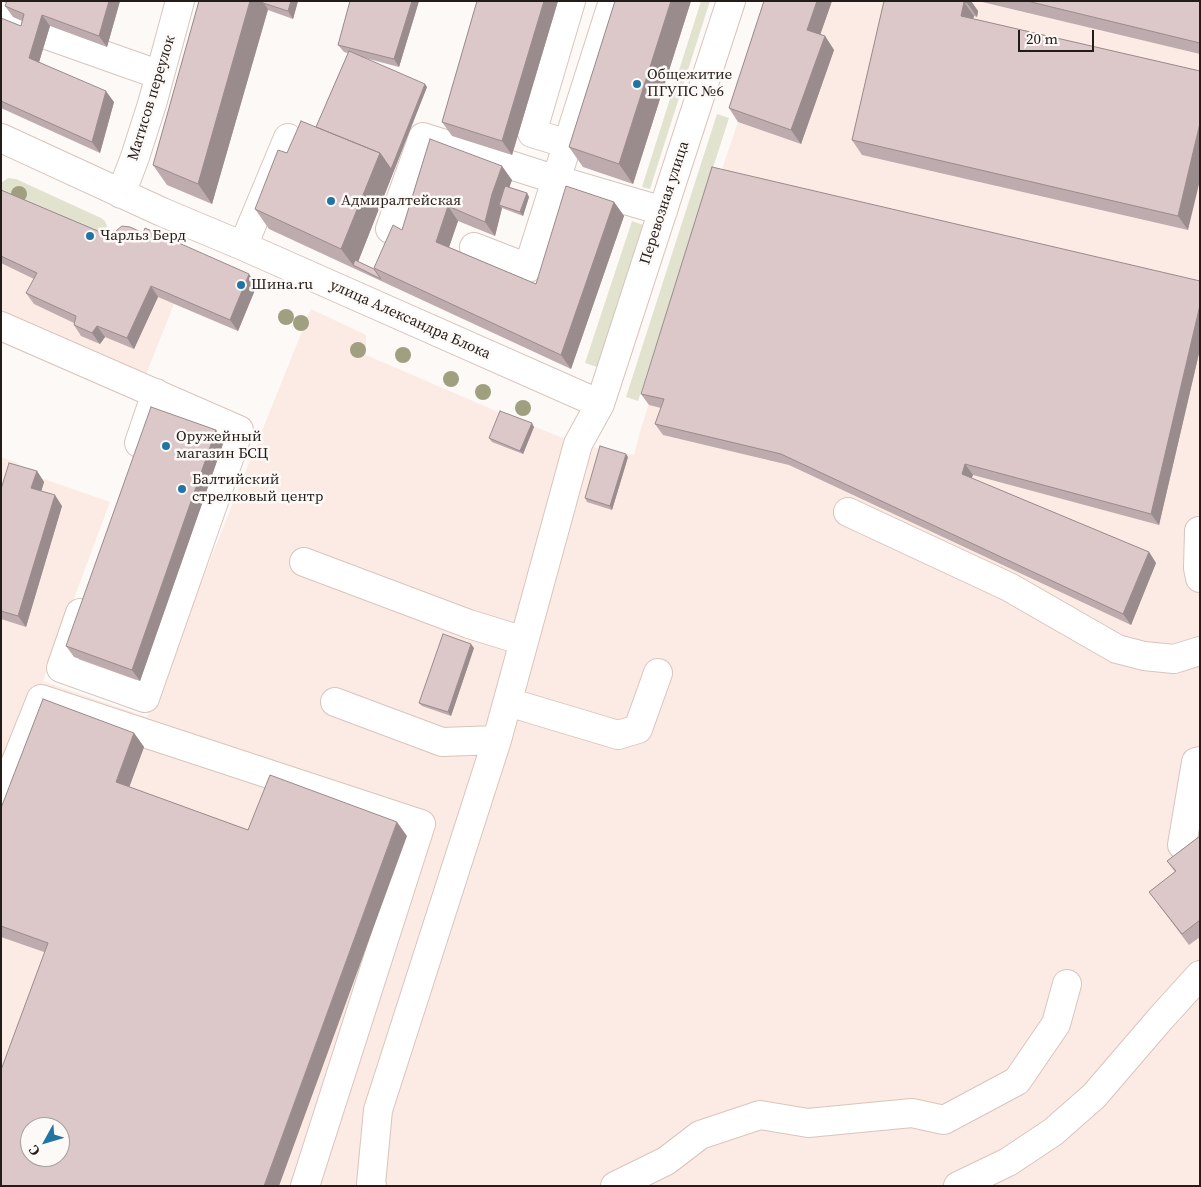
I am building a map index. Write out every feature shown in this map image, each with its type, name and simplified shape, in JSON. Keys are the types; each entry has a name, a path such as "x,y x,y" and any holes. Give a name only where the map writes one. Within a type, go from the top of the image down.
{"street":[{"name":"Матисов переулок","path":"121,194 135,157 180,1"},
{"path":"568,144 532,132 571,1"},
{"path":"474,247 528,268 613,1"},
{"name":"Перевозная улица","path":"372,1186 378,1110 497,740 578,444 600,404 730,1"},
{"path":"1,16 39,32 160,75"},
{"path":"390,229 423,137 557,180 663,211"},
{"name":"улица Александра Блока","path":"1,138 121,194 600,404"},
{"path":"243,246 288,138"},
{"path":"1,326 239,430 145,698 61,668 86,595"},
{"path":"131,467 156,394"},
{"path":"848,512 1009,587 1117,649 1144,656 1174,659 1200,651"},
{"path":"1200,530 1198,568 1200,578"},
{"path":"304,562 469,624 524,641"},
{"path":"508,702 618,734 638,729 658,673"},
{"path":"1,799 41,699 421,824 304,1186"},
{"path":"335,702 442,742 497,740"},
{"path":"1182,846 1196,762 1200,761"},
{"path":"958,1186 1008,1162 1053,1132 1094,1096 1200,975"},
{"path":"615,1186 666,1161 700,1135 760,1115 808,1123 912,1113 944,1120 1017,1081 1056,1024 1067,984"}],"shaded area":[{"path":"779,1 1200,1 1200,1186 1,1186 1,457 15,462 35,476 110,502 43,681 147,717 311,309 366,335 366,355 578,444 634,455 719,178"},
{"path":"1,197 119,248 153,238 257,285 238,331 174,304 145,377 1,311"}],"green space":[{"path":"701,1 710,1 650,189 642,187"},
{"path":"717,114 729,118 638,401 626,397"},
{"path":"8,178 16,179 101,218 107,226 104,241 1,197 1,183"},
{"path":"632,221 643,225 597,367 585,363"}],"building":[{"path":"7,1 109,1 99,36 42,15 29,58 106,91 92,142 1,101 1,18 21,26 24,14 5,6"},
{"path":"199,1 250,1 198,184 153,165"},
{"path":"262,1 291,1 288,11 263,3"},
{"path":"350,1 412,1 394,59 338,45"},
{"path":"477,1 544,1 502,141 442,122"},
{"path":"615,1 671,1 619,164 569,147"},
{"path":"764,1 817,1 807,30 825,36 791,130 729,108"},
{"path":"884,1 967,1 967,3 964,2 961,16 1200,71 1200,123 1178,216 852,140"},
{"path":"1027,1 1200,1 1200,43"},
{"path":"349,51 425,84 391,169 380,153 316,127"},
{"name":"Адмиралтейская","path":"301,121 380,153 341,249 255,209 278,150 287,153"},
{"path":"430,139 502,166 485,222 448,206 436,242 536,284 566,186 614,202 561,355 374,268 393,225 402,230"},
{"path":"712,167 1200,281 1200,305 1151,514 965,464 962,474 1149,552 1123,614 781,454 655,424 664,399 641,394"},
{"path":"505,186 527,193 520,212 499,205"},
{"path":"1,190 112,237 122,226 130,227 143,233 145,228 249,274 230,320 151,286 127,338 97,326 92,333 74,325 76,316 26,293 37,273 1,256"},
{"path":"355,260 374,269 381,279 353,265"},
{"path":"151,407 216,430 132,670 66,646"},
{"path":"500,411 532,423 520,451 489,438"},
{"path":"600,446 626,454 610,506 585,498"},
{"path":"9,463 37,471 31,488 55,495 18,616 1,611 1,489"},
{"path":"443,634 471,644 448,712 419,703"},
{"path":"43,699 134,733 116,782 248,830 270,775 397,822 264,1186 1,1186 1,1070 48,943 1,926 1,808"},
{"path":"1200,836 1200,920 1182,934 1149,892 1176,871 1167,861"}],"place":[{"name":"Общежитие ПГУПС №6","path":"637,84"},
{"name":"Адмиралтейская","path":"331,201"},
{"name":"Чарльз Берд","path":"90,236"},
{"name":"Шина.ru","path":"241,285"},
{"name":"Оружейный магазин БСЦ","path":"166,446"},
{"name":"Балтийский стрелковый центр","path":"182,489"}]}
